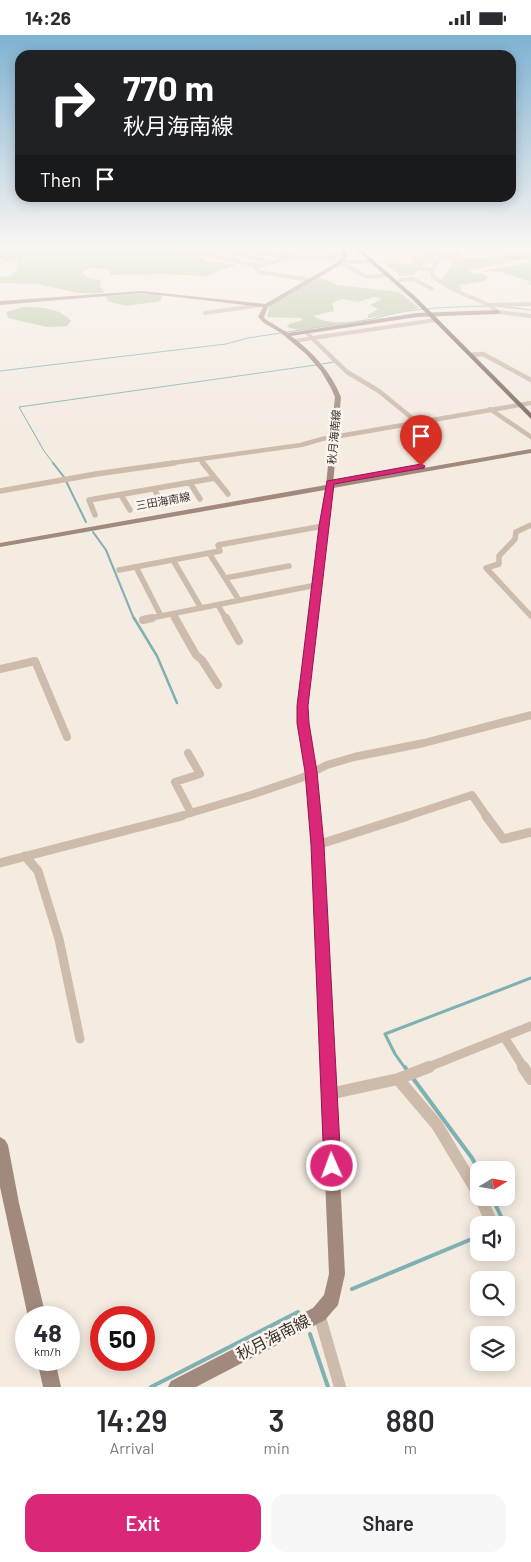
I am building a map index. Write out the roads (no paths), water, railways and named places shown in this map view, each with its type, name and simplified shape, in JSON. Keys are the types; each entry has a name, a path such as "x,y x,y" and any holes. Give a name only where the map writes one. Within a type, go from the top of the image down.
{"main road":[{"name":"秋月海南線","path":"177,1387 319,1314 332,1299 337,1274 317,845 311,772 302,706 323,526 330,484 338,397 335,387 322,368 287,335 262,319 263,309"},
{"path":"428,309 473,355 527,405 531,417"},
{"path":"428,309 431,312"},
{"path":"287,335 431,312 476,309"},
{"name":"秋月海南線","path":"330,484 531,447"},
{"name":"秋月海南線","path":"330,484 531,451"},
{"name":"三田海南線","path":"0,541 330,484"},
{"name":"三田海南線","path":"0,545 330,484"},
{"path":"0,1145 34,1306"},
{"path":"48,1371 52,1387"}],"street":[{"path":"205,313 234,309"},
{"path":"498,309 531,316"},
{"path":"287,335 313,338 366,329 431,312"},
{"path":"359,323 366,329"},
{"path":"306,331 334,362 379,391 418,423"},
{"path":"473,355 483,354 531,380"},
{"path":"0,491 96,474 301,445 334,437 490,409 527,405"},
{"path":"490,409 531,437"},
{"path":"200,459 228,494"},
{"path":"95,515 90,500 215,478"},
{"path":"190,483 200,499"},
{"path":"154,489 163,505"},
{"path":"121,495 130,510"},
{"path":"531,525 516,532 515,539 499,557 499,564 486,568 531,617"},
{"path":"119,570 220,551 218,545 323,526"},
{"path":"210,553 239,600"},
{"path":"173,560 201,608"},
{"path":"225,578 289,566"},
{"path":"136,567 160,616"},
{"path":"143,620 316,585"},
{"path":"218,605 239,641"},
{"path":"173,614 196,655 202,660 218,685"},
{"path":"0,669 35,661 67,737"},
{"path":"0,863 191,813 293,781 311,772 354,757 424,743 531,715"},
{"path":"188,753 200,774 175,782 191,813"},
{"path":"317,845 472,795 503,839 531,832"},
{"path":"25,856 38,871 59,939 80,1039"},
{"path":"329,1094 398,1079 531,1027"},
{"path":"504,1037 531,1079"},
{"path":"398,1079 437,1125 470,1181"},
{"path":"319,1314 340,1387"}],"waterway":[{"path":"0,371 226,344 248,338 425,309"},
{"path":"523,309 531,310"},
{"path":"322,364 334,362 330,358"},
{"path":"54,464 44,451 19,407 316,365"},
{"path":"53,463 64,477 86,522"},
{"path":"93,532 106,550 134,619"},
{"path":"134,618 157,656 177,703"},
{"path":"405,1068 395,1054 385,1034 531,978"},
{"path":"412,1077 474,1161"},
{"path":"496,1206 501,1216"},
{"path":"352,1289 470,1240"},
{"path":"151,1387 298,1312"},
{"path":"310,1334 328,1387"}]}
